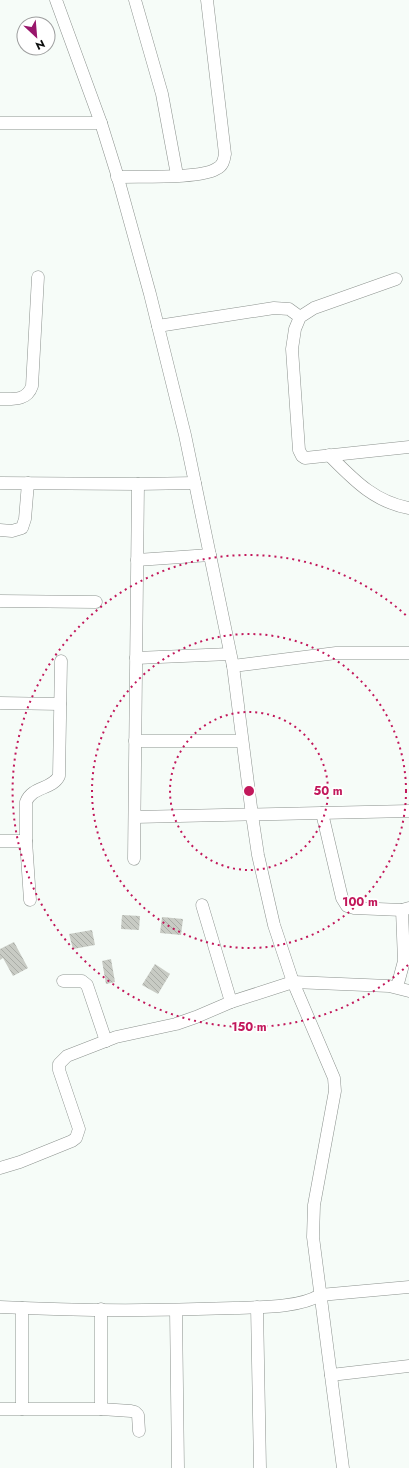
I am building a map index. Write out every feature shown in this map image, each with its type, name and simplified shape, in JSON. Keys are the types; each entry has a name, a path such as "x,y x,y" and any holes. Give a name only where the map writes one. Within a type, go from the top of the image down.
{"street":[{"path":"56,0 101,123 158,326 185,435 231,660 258,855 274,925 292,982 334,1078 335,1085 314,1205 313,1236 343,1468"},
{"path":"135,0 162,94 178,175"},
{"path":"117,177 202,174 217,169 222,165 225,154 207,0"},
{"path":"0,123 101,123"},
{"path":"0,399 24,397 28,394 32,386 38,277"},
{"path":"396,279 314,308 300,317 295,329 292,349 299,450 302,456 306,458 409,447"},
{"path":"158,326 274,308 289,309 300,317"},
{"path":"329,455 354,480 374,495 396,505 409,508"},
{"path":"0,482 138,484 195,482"},
{"path":"0,530 12,531 22,528 25,519 28,483"},
{"path":"134,858 138,484"},
{"path":"137,560 210,555"},
{"path":"0,601 96,602"},
{"path":"136,658 231,660 336,653 409,653"},
{"path":"30,900 26,842 26,802 35,792 53,783 59,776 61,661"},
{"path":"0,703 60,704"},
{"path":"135,741 242,741"},
{"path":"135,817 409,811"},
{"path":"322,813 342,898 347,906 354,908 405,909 404,961 397,987"},
{"path":"0,841 26,842"},
{"path":"202,906 231,1002"},
{"path":"63,981 82,981 88,985 106,1041"},
{"path":"0,1168 20,1162 76,1138 79,1129 60,1075 59,1064 67,1056 116,1037 176,1024 231,1002 292,982 397,987 409,991"},
{"path":"0,1307 176,1310 257,1307 301,1303 312,1300 320,1295 409,1287"},
{"path":"257,1307 260,1468"},
{"path":"22,1308 22,1409"},
{"path":"101,1309 101,1408"},
{"path":"176,1310 178,1468"},
{"path":"331,1375 409,1366"},
{"path":"0,1409 101,1408 135,1412 139,1417 139,1431"}],"building":[{"path":"122,915 140,916 139,930 121,929"},
{"path":"162,917 183,919 181,935 160,933"},
{"path":"92,930 95,945 73,949 69,934"},
{"path":"14,942 28,968 13,976 3,958 0,960 0,949"},
{"path":"111,959 115,982 106,984 102,961"},
{"path":"155,964 170,974 158,994 142,985"}]}
